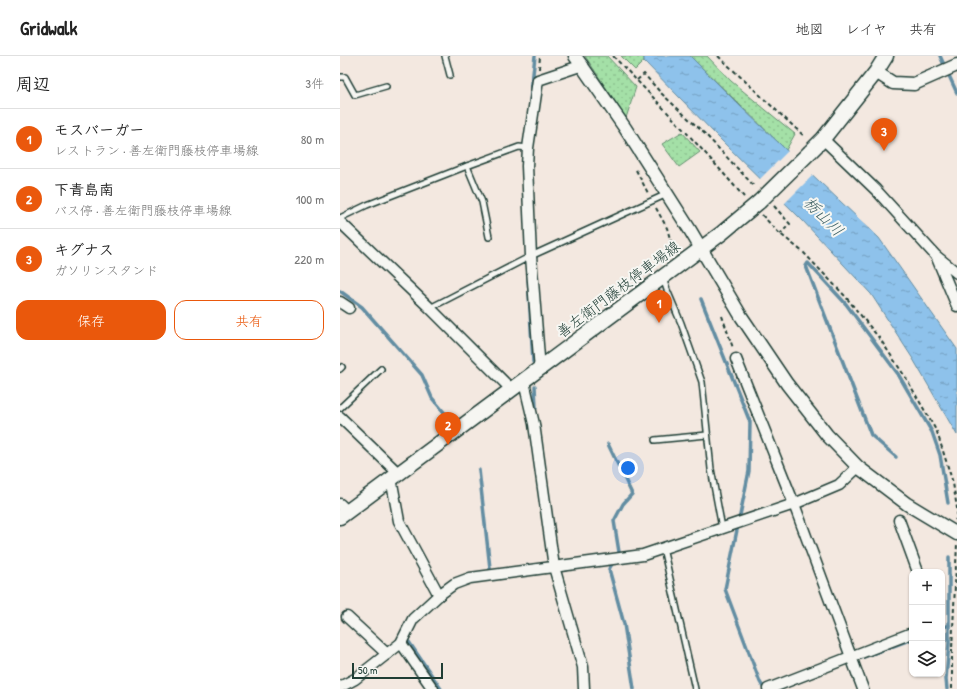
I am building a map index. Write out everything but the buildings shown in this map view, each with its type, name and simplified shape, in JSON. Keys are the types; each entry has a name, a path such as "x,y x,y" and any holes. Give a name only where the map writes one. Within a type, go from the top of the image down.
{"main road":[{"name":"善左衛門藤枝停車場線","path":"342,511 395,476 524,382 722,234 757,199 823,139 876,72 886,56"}],"street":[{"path":"540,370 531,256 527,166 528,148 538,80 579,60 625,128 741,316 786,384 827,435 858,467 907,504 955,535"},
{"path":"876,72 894,83 914,84 955,66"},
{"path":"823,139 876,190 936,256 955,268"},
{"path":"340,222 430,308 512,390"},
{"path":"936,256 957,306"},
{"path":"736,359 794,504 863,689"},
{"path":"524,382 534,424 554,566 583,667 584,689"},
{"path":"340,417 395,476 398,521 439,595"},
{"path":"340,687 355,679 401,643 413,619 439,595 454,584 470,578 643,555 794,504 839,485 858,467"},
{"path":"899,520 917,569"},
{"path":"347,617 387,654"},
{"path":"768,689 909,634"},
{"path":"401,643 433,689"}],"lane":[{"path":"445,56 450,75"},
{"path":"340,77 345,77 355,95 386,86"},
{"path":"340,218 367,205 467,166 519,147 528,148"},
{"path":"467,166 482,202 489,237"},
{"path":"430,308 531,256 667,194"},
{"path":"663,277 702,382 711,469 722,528"},
{"path":"340,408 381,369"},
{"path":"655,440 707,435"},
{"path":"663,548 695,689"}],"path":[{"path":"613,56 713,160 757,199 790,224 780,234"},
{"path":"718,56 806,137"},
{"path":"637,80 644,74 705,134 757,199 780,234 804,253 845,296 880,339 910,385 937,432 953,483 957,516 955,535 952,689"},
{"path":"722,316 736,359"}],"green space":[{"path":"585,56 607,56 636,87 626,118"},
{"path":"621,56 644,56 644,61 635,70"},
{"path":"690,56 707,56 731,81 795,134 786,150"},
{"path":"682,132 700,152 679,167 662,144"}],"water":[{"name":"栃山川","path":"644,56 690,56 742,108 879,238 957,349 957,435 913,359 871,294 803,221 644,61"}],"pier":[{"path":"789,150 814,174 784,204 759,180"}],"waterway":[{"path":"530,101 535,56"},
{"path":"940,56 957,93"},
{"path":"896,457 871,435 806,266 808,263 846,304 898,374 932,432 940,455 948,503"},
{"path":"528,277 533,362"},
{"path":"340,291 362,307 422,375 432,398 448,417"},
{"path":"701,299 750,422 749,471 725,589 764,689"},
{"path":"535,386 536,408"},
{"path":"608,444 632,494 623,504 614,521 619,552 609,569 624,624 634,689"},
{"path":"479,470 490,568"},
{"path":"947,689 946,679 949,643 949,557"},
{"path":"945,627 949,625"},
{"path":"861,658 909,640"},
{"path":"409,642 441,689"}],"place":[{"name":"キグナス","path":"884,151"},
{"name":"モスバーガー","path":"659,323"},
{"name":"下青島南","path":"448,445"}]}
